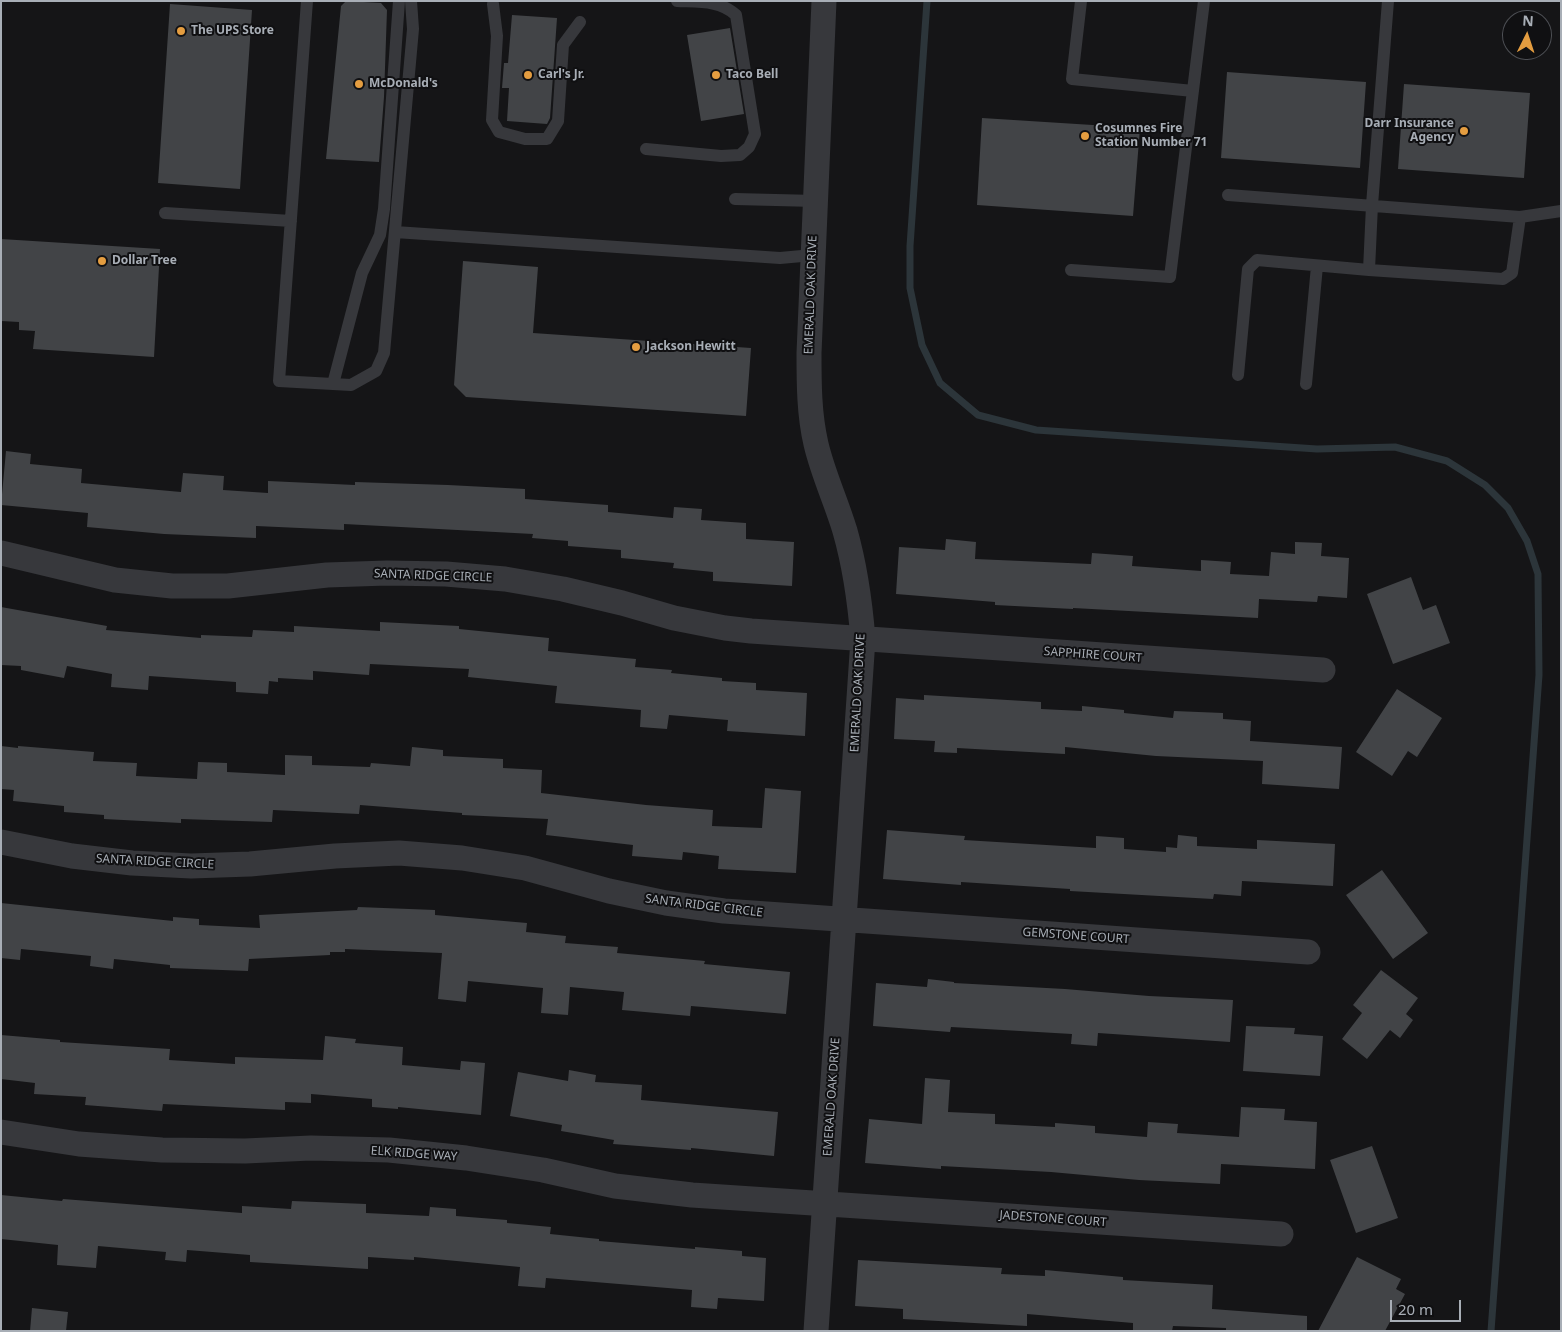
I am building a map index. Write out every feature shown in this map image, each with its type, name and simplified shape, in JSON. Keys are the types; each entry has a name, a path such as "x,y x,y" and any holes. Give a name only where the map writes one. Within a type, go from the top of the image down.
{"street":[{"name":"EMERALD OAK DRIVE","path":"816,1331 862,639 860,606 851,554 823,471 815,442 811,413 809,353 824,1"},
{"name":"SANTA RIDGE CIRCLE","path":"1,553 115,580 172,586 228,586 327,575 386,573 446,574 505,580 563,589 674,618 725,628 862,639"},
{"name":"SAPPHIRE COURT","path":"862,639 1323,670"},
{"name":"SANTA RIDGE CIRCLE","path":"1,842 72,856 132,863 190,866 250,864 335,856 399,853 462,858 525,868 608,891 666,903 724,911 844,920"},
{"name":"GEMSTONE COURT","path":"844,920 1308,952"},
{"name":"ELK RIDGE WAY","path":"1,1132 79,1144 162,1150 244,1151 312,1148 389,1150 476,1159 650,1191 825,1204"},
{"name":"JADESTONE COURT","path":"825,1204 1281,1234"}],"lane":[{"path":"307,1 279,381 351,385 376,372 384,353 413,29 411,1"},
{"path":"333,384 362,273 380,235 384,209 399,1"},
{"path":"646,149 721,156 740,155 749,147 755,134 736,15 729,8 718,3 678,1"},
{"path":"1081,1 1072,79 1193,91"},
{"path":"1071,270 1170,277 1204,1"},
{"path":"1369,270 1372,205 1388,1"},
{"path":"493,4 497,36 492,120 499,132 525,139 547,139 558,121 563,45 580,22"},
{"path":"1228,194 1520,217 1561,211"},
{"path":"736,199 816,201"},
{"path":"165,212 291,221"},
{"path":"1238,375 1248,269 1257,260 1369,270 1503,278 1512,273 1520,217"},
{"path":"395,232 780,258 813,255"},
{"path":"1306,384 1317,266"}],"building":[{"name":"McDonald's","path":"346,1 381,3 387,10 384,97 379,162 326,159 341,6"},
{"path":"170,4 252,10 240,189 158,183"},
{"name":"Carl's Jr.","path":"512,15 557,18 550,118 547,124 507,121 509,88 502,88 504,63 508,63"},
{"name":"Taco Bell","path":"730,28 744,114 701,121 687,35"},
{"path":"1227,72 1366,82 1360,168 1221,158"},
{"name":"Darr Insurance Agency","path":"1404,84 1530,93 1524,178 1398,169"},
{"path":"982,118 1140,128 1133,216 977,205"},
{"path":"1,239 160,249 154,357 33,349 35,331 19,330 19,322 1,321"},
{"path":"463,261 538,267 533,333 751,348 746,416 466,397 454,385"},
{"path":"6,451 31,454 30,464 82,469 81,483 181,492 183,473 224,476 223,490 268,493 268,481 355,485 355,482 448,485 525,489 525,499 608,505 608,512 673,518 674,507 702,509 701,520 746,523 746,539 794,542 792,586 713,581 713,572 673,568 674,563 621,558 621,550 568,546 568,541 532,538 533,534 344,524 344,530 256,526 256,538 164,534 87,527 88,513 1,505"},
{"path":"946,539 976,542 975,559 1091,564 1092,553 1133,556 1132,566 1201,571 1201,560 1231,562 1230,574 1269,576 1271,552 1295,554 1295,542 1322,543 1321,556 1349,558 1347,598 1318,596 1317,602 1259,599 1258,618 995,605 995,602 896,594 899,547 945,550"},
{"path":"1411,577 1423,610 1436,605 1450,643 1393,664 1367,594"},
{"path":"1,607 107,626 106,630 201,638 201,635 252,637 253,630 294,632 294,626 380,631 380,622 459,626 459,629 549,638 548,651 636,659 635,667 672,670 671,673 722,678 722,681 756,683 756,690 807,693 805,736 727,731 728,720 669,715 667,729 640,727 641,710 555,703 557,686 468,677 469,669 370,664 369,675 313,671 313,680 278,678 278,682 269,681 268,694 236,692 236,682 149,676 148,690 111,687 112,674 67,666 64,678 21,670 21,666 1,665"},
{"path":"1397,689 1442,718 1417,757 1408,751 1392,776 1356,752"},
{"path":"924,695 1041,702 1041,709 1082,711 1082,706 1124,710 1124,713 1173,718 1174,711 1223,713 1223,719 1251,721 1250,741 1342,747 1339,789 1262,784 1263,761 1156,756 1065,747 1065,754 957,748 957,753 934,752 935,741 894,739 896,698 924,700"},
{"path":"1,746 94,752 93,761 137,763 136,776 197,779 198,762 227,763 227,772 285,775 285,755 312,756 312,765 370,767 371,763 410,766 412,747 443,750 443,756 503,759 503,768 542,770 541,793 646,805 713,810 712,826 762,828 765,788 801,791 796,873 718,869 719,856 683,852 682,860 632,856 633,845 546,835 548,819 462,815 462,813 360,805 359,814 273,810 272,822 181,819 181,823 104,819 104,815 64,812 64,806 13,801 14,790 1,789"},
{"path":"887,830 965,836 964,840 1096,848 1096,836 1124,838 1124,849 1166,852 1166,847 1177,848 1178,835 1197,837 1197,846 1257,849 1257,840 1335,844 1333,886 1242,881 1241,896 1214,894 1213,899 1070,891 1070,889 961,882 961,885 883,879"},
{"path":"1382,870 1428,933 1393,959 1346,895"},
{"path":"1,903 173,921 173,917 199,919 199,925 260,928 259,915 357,910 358,907 435,910 435,915 527,923 526,932 566,936 565,943 618,947 617,953 705,961 704,964 790,972 786,1014 691,1006 690,1016 622,1010 624,992 570,987 568,1015 541,1013 543,988 468,981 466,1002 438,999 442,953 345,949 345,952 330,952 330,955 249,959 248,971 170,968 170,965 114,959 113,969 90,966 91,956 21,949 20,960 1,958"},
{"path":"1381,970 1418,998 1406,1014 1413,1020 1400,1038 1390,1030 1367,1059 1342,1039 1362,1013 1353,1005"},
{"path":"928,979 954,983 1233,1000 1230,1042 1098,1033 1097,1046 1071,1044 1072,1034 951,1027 950,1032 873,1026 876,983 927,987"},
{"path":"1246,1026 1295,1028 1294,1034 1323,1036 1320,1076 1243,1071"},
{"path":"1,1035 60,1040 60,1042 170,1049 169,1060 235,1064 235,1057 323,1060 325,1036 356,1039 355,1043 403,1047 402,1065 460,1070 461,1061 485,1063 481,1115 398,1107 398,1109 372,1107 372,1099 311,1094 311,1103 285,1102 285,1110 163,1104 162,1111 85,1105 86,1097 34,1094 35,1083 1,1079"},
{"path":"569,1070 596,1075 595,1082 642,1085 641,1100 778,1112 774,1156 691,1148 691,1150 613,1144 614,1140 561,1131 562,1125 510,1116 518,1072 568,1081"},
{"path":"925,1078 950,1080 948,1112 995,1114 995,1124 1055,1127 1055,1123 1095,1126 1095,1133 1147,1137 1148,1122 1178,1124 1177,1133 1239,1137 1241,1107 1285,1109 1284,1120 1317,1122 1315,1169 1221,1164 1220,1184 1139,1180 1051,1172 941,1166 941,1169 865,1163 869,1119 922,1124"},
{"path":"1372,1146 1398,1218 1356,1233 1330,1160"},
{"path":"1,1195 242,1213 242,1206 291,1209 292,1201 366,1204 366,1213 429,1216 430,1207 456,1209 456,1216 507,1220 507,1223 551,1227 550,1234 599,1239 599,1241 742,1251 742,1256 766,1258 764,1301 718,1298 717,1309 691,1307 692,1290 546,1278 545,1288 518,1286 520,1267 414,1257 414,1260 368,1257 368,1269 250,1262 250,1255 187,1250 186,1262 165,1260 166,1252 98,1246 96,1268 57,1265 58,1245 1,1239"},
{"path":"1357,1257 1401,1279 1396,1289 1405,1294 1385,1331 1318,1331"},
{"path":"858,1260 1002,1268 1001,1274 1045,1276 1045,1270 1123,1277 1123,1280 1213,1285 1212,1309 1307,1316 1307,1331 1226,1331 1226,1328 1173,1326 1172,1331 1133,1331 1133,1323 1027,1314 1027,1326 903,1319 903,1309 855,1306"},
{"path":"32,1308 68,1312 66,1331 30,1331"}],"waterway":[{"path":"927,1 910,246 910,288 922,345 940,383 978,415 1036,430 1317,449 1395,447 1447,461 1485,485 1508,508 1527,541 1538,574 1539,675 1491,1331"}],"place":[{"name":"The UPS Store","path":"181,31"},
{"name":"Carl's Jr.","path":"528,75"},
{"name":"Taco Bell","path":"716,75"},
{"name":"McDonald's","path":"359,84"},
{"name":"Darr Insurance Agency","path":"1464,131"},
{"name":"Cosumnes Fire Station Number 71","path":"1085,136"},
{"name":"Dollar Tree","path":"102,261"},
{"name":"Jackson Hewitt","path":"636,347"}]}
